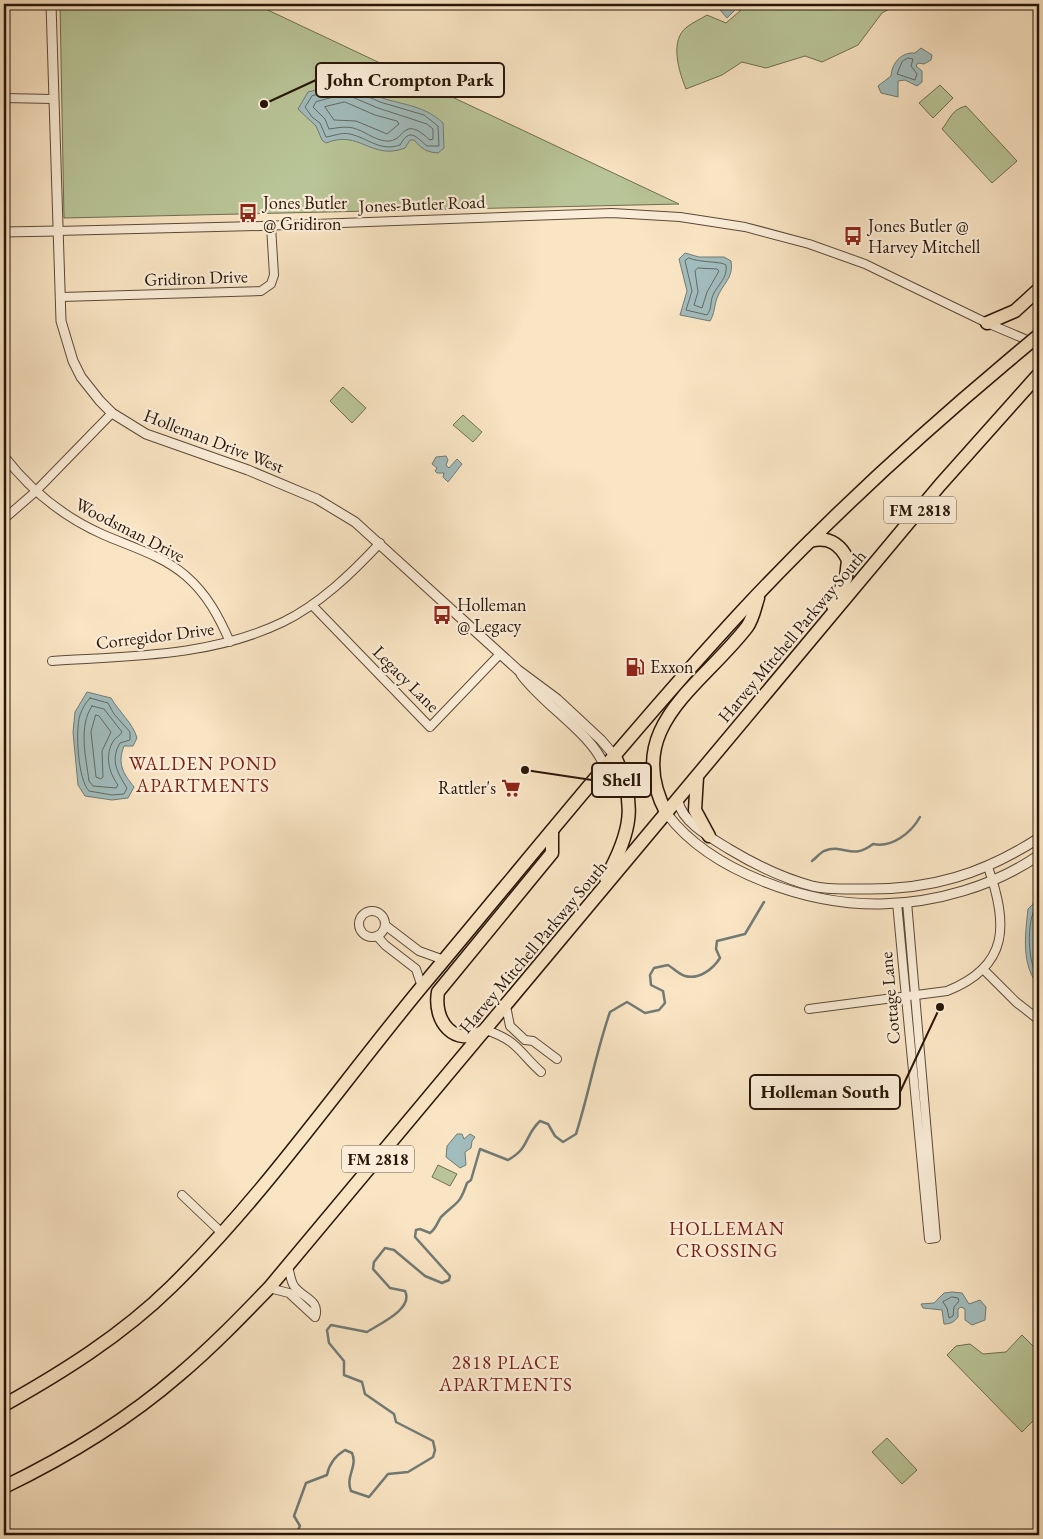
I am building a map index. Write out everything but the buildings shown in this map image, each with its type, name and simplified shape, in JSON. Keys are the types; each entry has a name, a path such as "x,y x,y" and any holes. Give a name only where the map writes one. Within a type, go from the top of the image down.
{"highway":[{"path":"987,323 1015,311 1039,289"},
{"name":"FM 2818","path":"4,1405 50,1379 129,1323 168,1289 223,1234 444,960 614,755 759,593 884,469 1039,335"},
{"name":"Harvey Mitchell Parkway South","path":"4,1487 67,1453 134,1410 178,1376 270,1288 940,485 1035,378"},
{"path":"810,541 829,540 837,544 848,560 846,578 825,623"},
{"path":"667,814 657,795 653,780 652,763 659,734 676,706 748,625 759,593"},
{"path":"592,903 617,858 627,834 629,797 626,783 614,755"},
{"path":"697,777 695,810 709,836"},
{"path":"486,1030 475,1036 463,1036 451,1031 438,1017 436,1005 438,992 552,853 552,831"}],"street":[{"name":"Holleman Drive West","path":"50,4 57,231 64,334 73,361 91,391 112,413 146,434 248,470 318,499 355,522 518,670 557,699 602,740 614,755"},
{"path":"4,98 52,99"},
{"name":"Jones-Butler Road","path":"4,232 271,226 612,213 680,217 744,227 809,244 865,264 987,323 1039,344"},
{"name":"Gridiron Drive","path":"61,297 261,290 271,284 274,275 271,226"},
{"path":"4,519 35,492 112,413"},
{"name":"Woodsman Drive","path":"4,456 35,492 79,523 174,567 206,598 230,642"},
{"name":"Corregidor Drive","path":"52,661 155,654 230,642 284,622 312,605 352,572 380,543"},
{"name":"Legacy Lane","path":"312,605 430,727 500,654"},
{"name":"Holleman Drive West","path":"518,670 531,688 594,749 605,767"},
{"path":"678,801 684,814 709,836 751,862 812,886 841,889 918,887 938,883 988,867 1039,838"},
{"path":"667,814 675,824 701,847 759,880 822,897 863,904 907,902 956,893 992,879 1039,855"},
{"path":"809,1009 947,991 968,982 984,970 994,956 999,942 1000,922 988,867"},
{"name":"Cottage Lane","path":"896,903 908,1037 932,1238 907,902"},
{"path":"377,936 383,932 384,918 379,913 373,911 360,916 358,923 364,935 377,936 416,969 422,987"},
{"path":"385,925 419,951 444,960"},
{"path":"984,970 1016,1002 1039,1020"},
{"path":"506,1006 510,1026 525,1040 533,1041 557,1059"},
{"path":"486,1030 507,1037 524,1052 526,1058 541,1072"},
{"path":"908,1037 918,1036"},
{"path":"182,1196 223,1234"},
{"path":"270,1288 289,1293 315,1317 317,1311 315,1305 294,1286 288,1267"}],"green space":[{"path":"60,4 255,4 679,204 64,218"},
{"path":"739,4 898,4 882,13 858,45 822,62 805,56 766,68 742,62 722,75 686,89 677,56 678,40 682,33 689,25 707,15 726,23 740,11"},
{"path":"940,85 953,98 933,118 919,103"},
{"path":"966,106 1017,161 992,183 942,129 954,112"},
{"path":"343,387 366,408 352,423 330,401"},
{"path":"463,415 482,432 473,442 453,425"},
{"path":"438,1165 457,1174 450,1186 432,1177"},
{"path":"1022,1335 1039,1352 1039,1415 1022,1432 947,1355 956,1346 970,1344 983,1354 1006,1352"},
{"path":"887,1438 917,1470 902,1484 872,1452"}],"water":[{"path":"715,4 736,4 737,8 727,18"},
{"path":"921,48 932,55 931,60 924,64 918,63 916,66 922,71 922,82 917,86 905,80 898,81 898,97 881,93 878,86 891,76 893,67 898,59 905,54 915,53"},
{"path":"346,82 382,98 422,109 436,117 443,123 444,148 438,153 430,152 422,148 414,140 410,140 405,148 393,151 383,151 348,140 326,143 322,140 316,126 298,109 308,92"},
{"path":"685,253 699,257 724,257 731,261 731,272 719,293 710,321 680,315 687,291 679,259"},
{"path":"446,456 448,460 446,465 449,468 457,459 462,464 448,482 443,477 444,473 437,473 435,471 437,468 432,464 436,457"},
{"path":"87,692 111,698 129,722 137,738 133,746 124,746 121,758 124,773 134,787 128,798 112,800 85,796 78,785 73,732 75,712"},
{"path":"1039,875 1039,987 1029,969 1025,940 1028,909 1033,904"},
{"path":"457,1134 462,1134 464,1139 470,1134 475,1137 471,1148 465,1152 466,1165 460,1168 446,1157 447,1146"},
{"path":"944,1293 962,1293 969,1304 980,1300 986,1307 985,1320 972,1325 965,1320 965,1309 961,1307 958,1309 958,1317 955,1320 944,1324 942,1310 923,1308 921,1304 934,1303"}],"waterway":[{"path":"812,861 822,852 831,849 853,852 865,849 873,844 887,844 906,834 920,817"},
{"path":"295,1535 300,1526 294,1516 306,1483 327,1475 333,1461 345,1450 352,1453 354,1463 349,1481 351,1491 369,1497 388,1474 408,1472 433,1457 435,1450 433,1441 396,1422 394,1414 365,1394 362,1382 344,1375 344,1361 329,1343 327,1330 331,1325 367,1332 394,1315 405,1304 405,1291 390,1288 373,1269 374,1262 385,1248 394,1250 425,1276 442,1283 449,1280 450,1276 415,1237 416,1230 420,1229 430,1233 441,1217 457,1203 467,1183 471,1180 480,1149 508,1160 520,1151 540,1121 548,1124 555,1136 563,1142 576,1134 610,1012 627,1002 645,1013 659,1010 665,1003 663,991 651,985 650,975 654,968 668,965 681,974 690,977 705,973 720,958 716,949 717,941 745,934 764,902"}],"place":[{"name":"John Crompton Park","path":"264,104"},
{"name":"Jones Butler @ Gridiron","path":"248,213"},
{"name":"Jones Butler @ Harvey Mitchell","path":"853,236"},
{"name":"Holleman @ Legacy","path":"442,615"},
{"name":"Exxon","path":"635,667"},
{"name":"Shell","path":"525,770"},
{"name":"Rattler's","path":"511,788"},
{"name":"Holleman South","path":"940,1007"}],"district":[{"name":"WALDEN POND APARTMENTS","path":"203,774"},
{"name":"HOLLEMAN CROSSING","path":"727,1239"},
{"name":"2818 PLACE APARTMENTS","path":"506,1373"}]}
